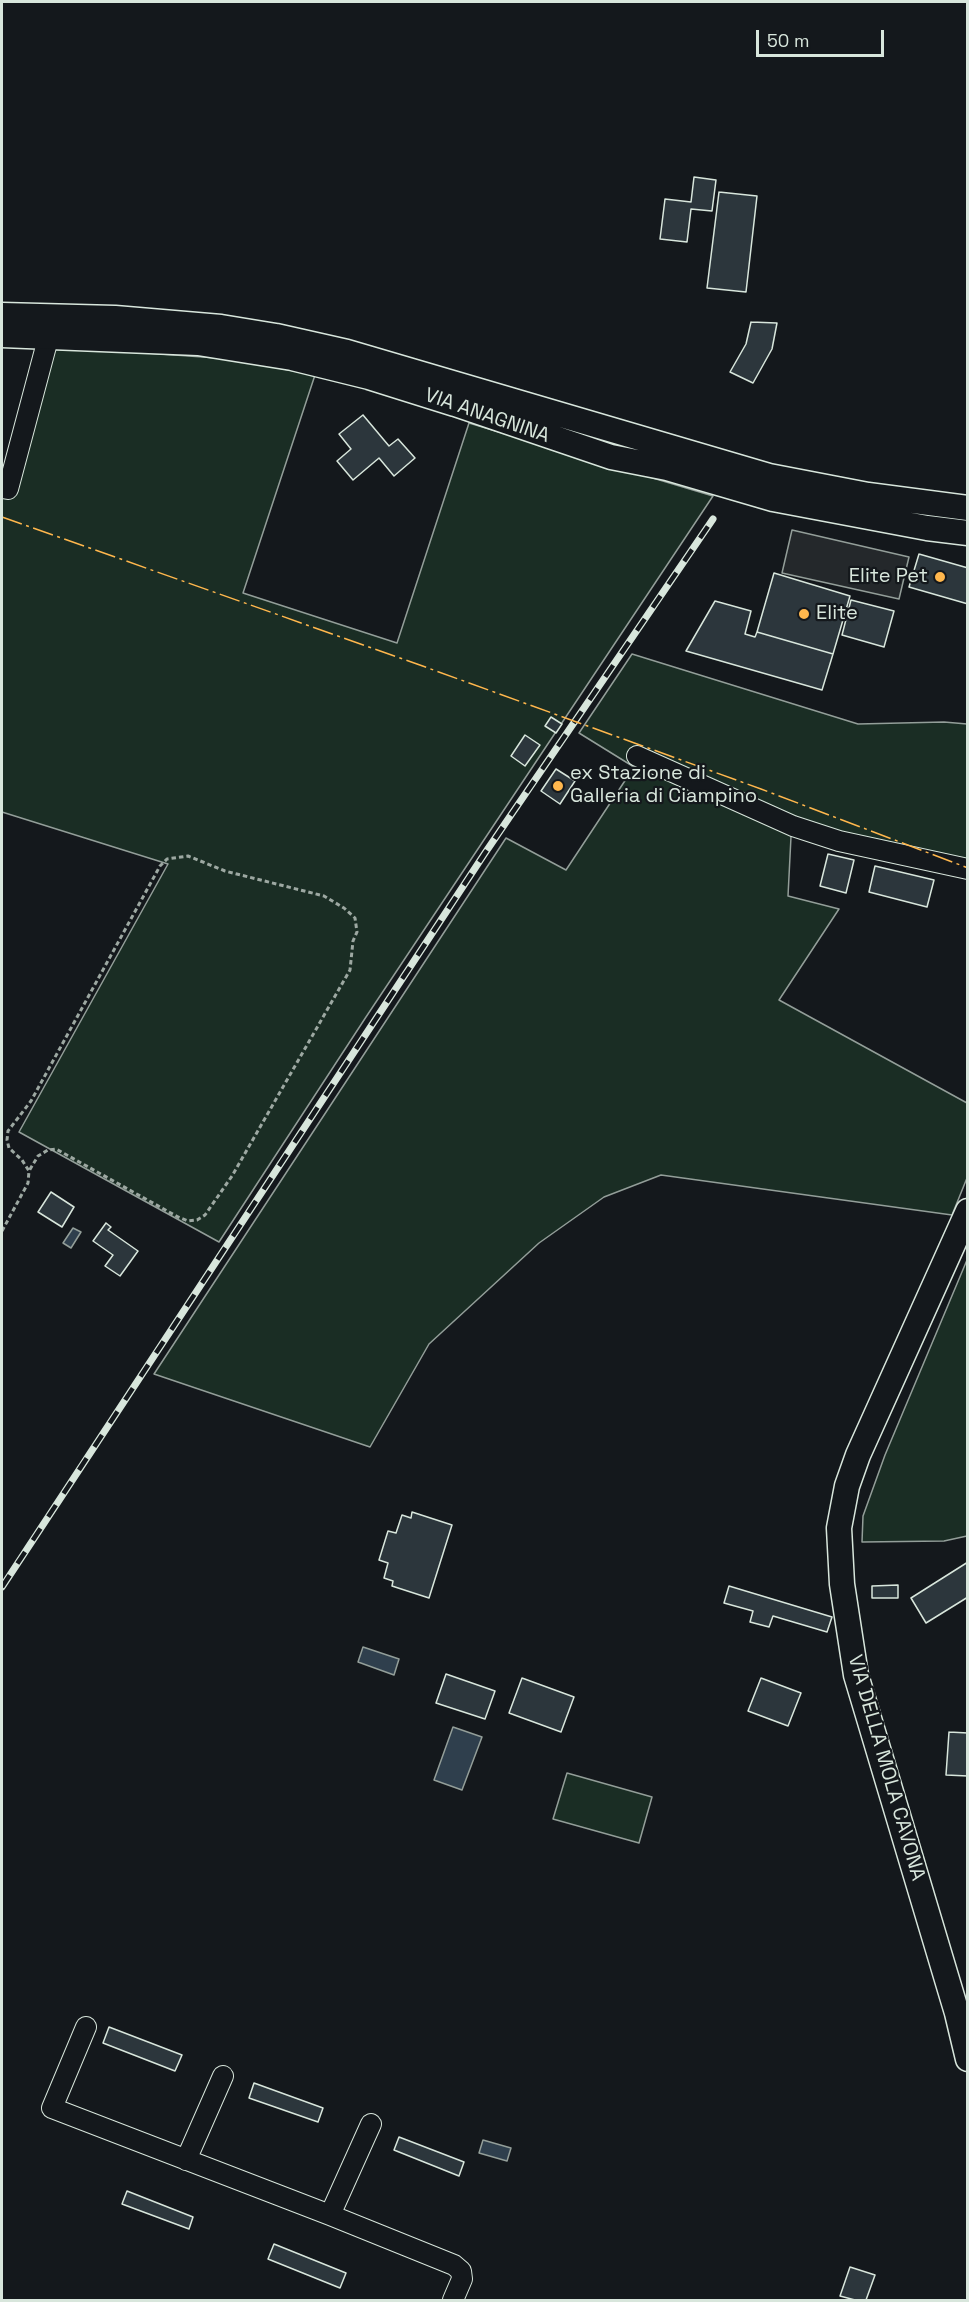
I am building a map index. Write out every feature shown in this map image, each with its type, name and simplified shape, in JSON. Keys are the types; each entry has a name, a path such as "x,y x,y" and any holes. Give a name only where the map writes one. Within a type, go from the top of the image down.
{"main road":[{"name":"VIA ANAGNINA","path":"2,315 115,318 198,325 261,333 316,344 867,506 968,533"},
{"name":"VIA ANAGNINA","path":"2,335 49,335 198,343 320,364 455,404 611,457 667,468 773,500 867,506 968,508"},
{"name":"VIA DELLA MOLA CAVONA","path":"968,1211 858,1455 847,1485 839,1528 842,1584 856,1675 957,2013 968,2058"}],"street":[{"path":"2,488 8,489 49,335"},
{"path":"636,756 793,826 839,841 968,869"},
{"path":"86,2027 52,2108 330,2215 458,2268 462,2279 453,2301"},
{"path":"186,2160 223,2076"},
{"path":"330,2215 371,2124"}],"path":[{"path":"2,1231 28,1183 29,1171 43,1152 56,1149 178,1217 188,1221 197,1220 205,1215 232,1176 350,970 353,941 357,932 356,918 324,896 225,871 188,856 167,859 155,872 31,1101 8,1131 9,1148 22,1160 29,1171"}],"green space":[{"path":"42,349 118,351 231,359 315,375 243,593 397,643 469,423 713,496 219,1242 19,1132 168,864 2,812 2,488"},
{"path":"632,654 858,724 944,722 967,724 967,860 850,836 792,817 788,896 839,909 779,1000 967,1103 967,1178 952,1215 661,1175 604,1197 539,1243 429,1344 370,1447 154,1374 506,838 566,870 634,767 579,733"},
{"path":"967,1260 967,1536 944,1541 862,1542 863,1516 885,1455"},
{"path":"567,1773 652,1797 639,1843 553,1819"}],"shaded area":[{"path":"792,530 909,557 899,599 782,573"}],"water":[{"path":"73,1228 81,1232 71,1248 63,1243"},
{"path":"363,1647 399,1659 394,1675 358,1662"},
{"path":"453,1727 482,1737 462,1790 434,1780"},
{"path":"483,2140 511,2148 507,2161 479,2153"}],"building":[{"path":"694,177 716,180 712,211 691,209 687,242 660,239 665,199 691,202"},
{"path":"719,192 757,196 746,292 707,288"},
{"path":"751,322 777,323 772,349 753,383 730,372 746,344"},
{"path":"363,415 389,446 398,439 415,458 394,476 379,458 353,480 337,461 351,449 339,434"},
{"name":"Elite Pet","path":"919,554 968,568 968,604 909,587"},
{"name":"Elite","path":"774,573 850,596 833,654 757,632"},
{"path":"851,600 894,611 884,647 842,635"},
{"path":"715,601 751,611 745,634 755,637 757,632 833,654 822,690 686,651"},
{"path":"551,717 562,724 556,733 545,726"},
{"path":"525,735 540,745 525,766 511,756"},
{"name":"ex Stazione di Galleria di Ciampino","path":"556,769 575,781 560,804 541,791"},
{"path":"828,854 854,860 846,893 820,886"},
{"path":"875,866 934,880 927,907 869,892"},
{"path":"51,1192 74,1207 62,1227 38,1212"},
{"path":"106,1223 111,1227 108,1230 138,1251 120,1276 105,1266 113,1255 93,1241"},
{"path":"412,1512 452,1525 429,1598 392,1586 393,1581 384,1578 388,1563 379,1560 388,1531 396,1533 402,1515 411,1518"},
{"path":"968,1562 968,1597 926,1623 911,1598"},
{"path":"898,1585 898,1598 872,1598 872,1586"},
{"path":"729,1586 832,1617 827,1632 773,1616 769,1627 750,1622 753,1611 724,1603"},
{"path":"446,1674 495,1691 485,1719 436,1703"},
{"path":"522,1678 574,1697 561,1732 509,1713"},
{"path":"761,1678 801,1693 788,1726 748,1711"},
{"path":"949,1732 968,1733 968,1776 946,1775"},
{"path":"109,2027 182,2055 175,2071 103,2043"},
{"path":"254,2083 323,2108 318,2122 249,2098"},
{"path":"399,2137 464,2162 459,2176 394,2150"},
{"path":"127,2191 193,2217 189,2229 122,2204"},
{"path":"274,2244 346,2273 340,2288 268,2259"},
{"path":"850,2267 875,2275 866,2300 840,2296"}],"railway":[{"path":"2,1587 485,853 713,519"}],"power":[{"path":"2,517 417,664 761,789 968,868"}],"place":[{"name":"Elite Pet","path":"940,577"},
{"name":"Elite","path":"804,614"},
{"name":"ex Stazione di Galleria di Ciampino","path":"558,786"}]}
